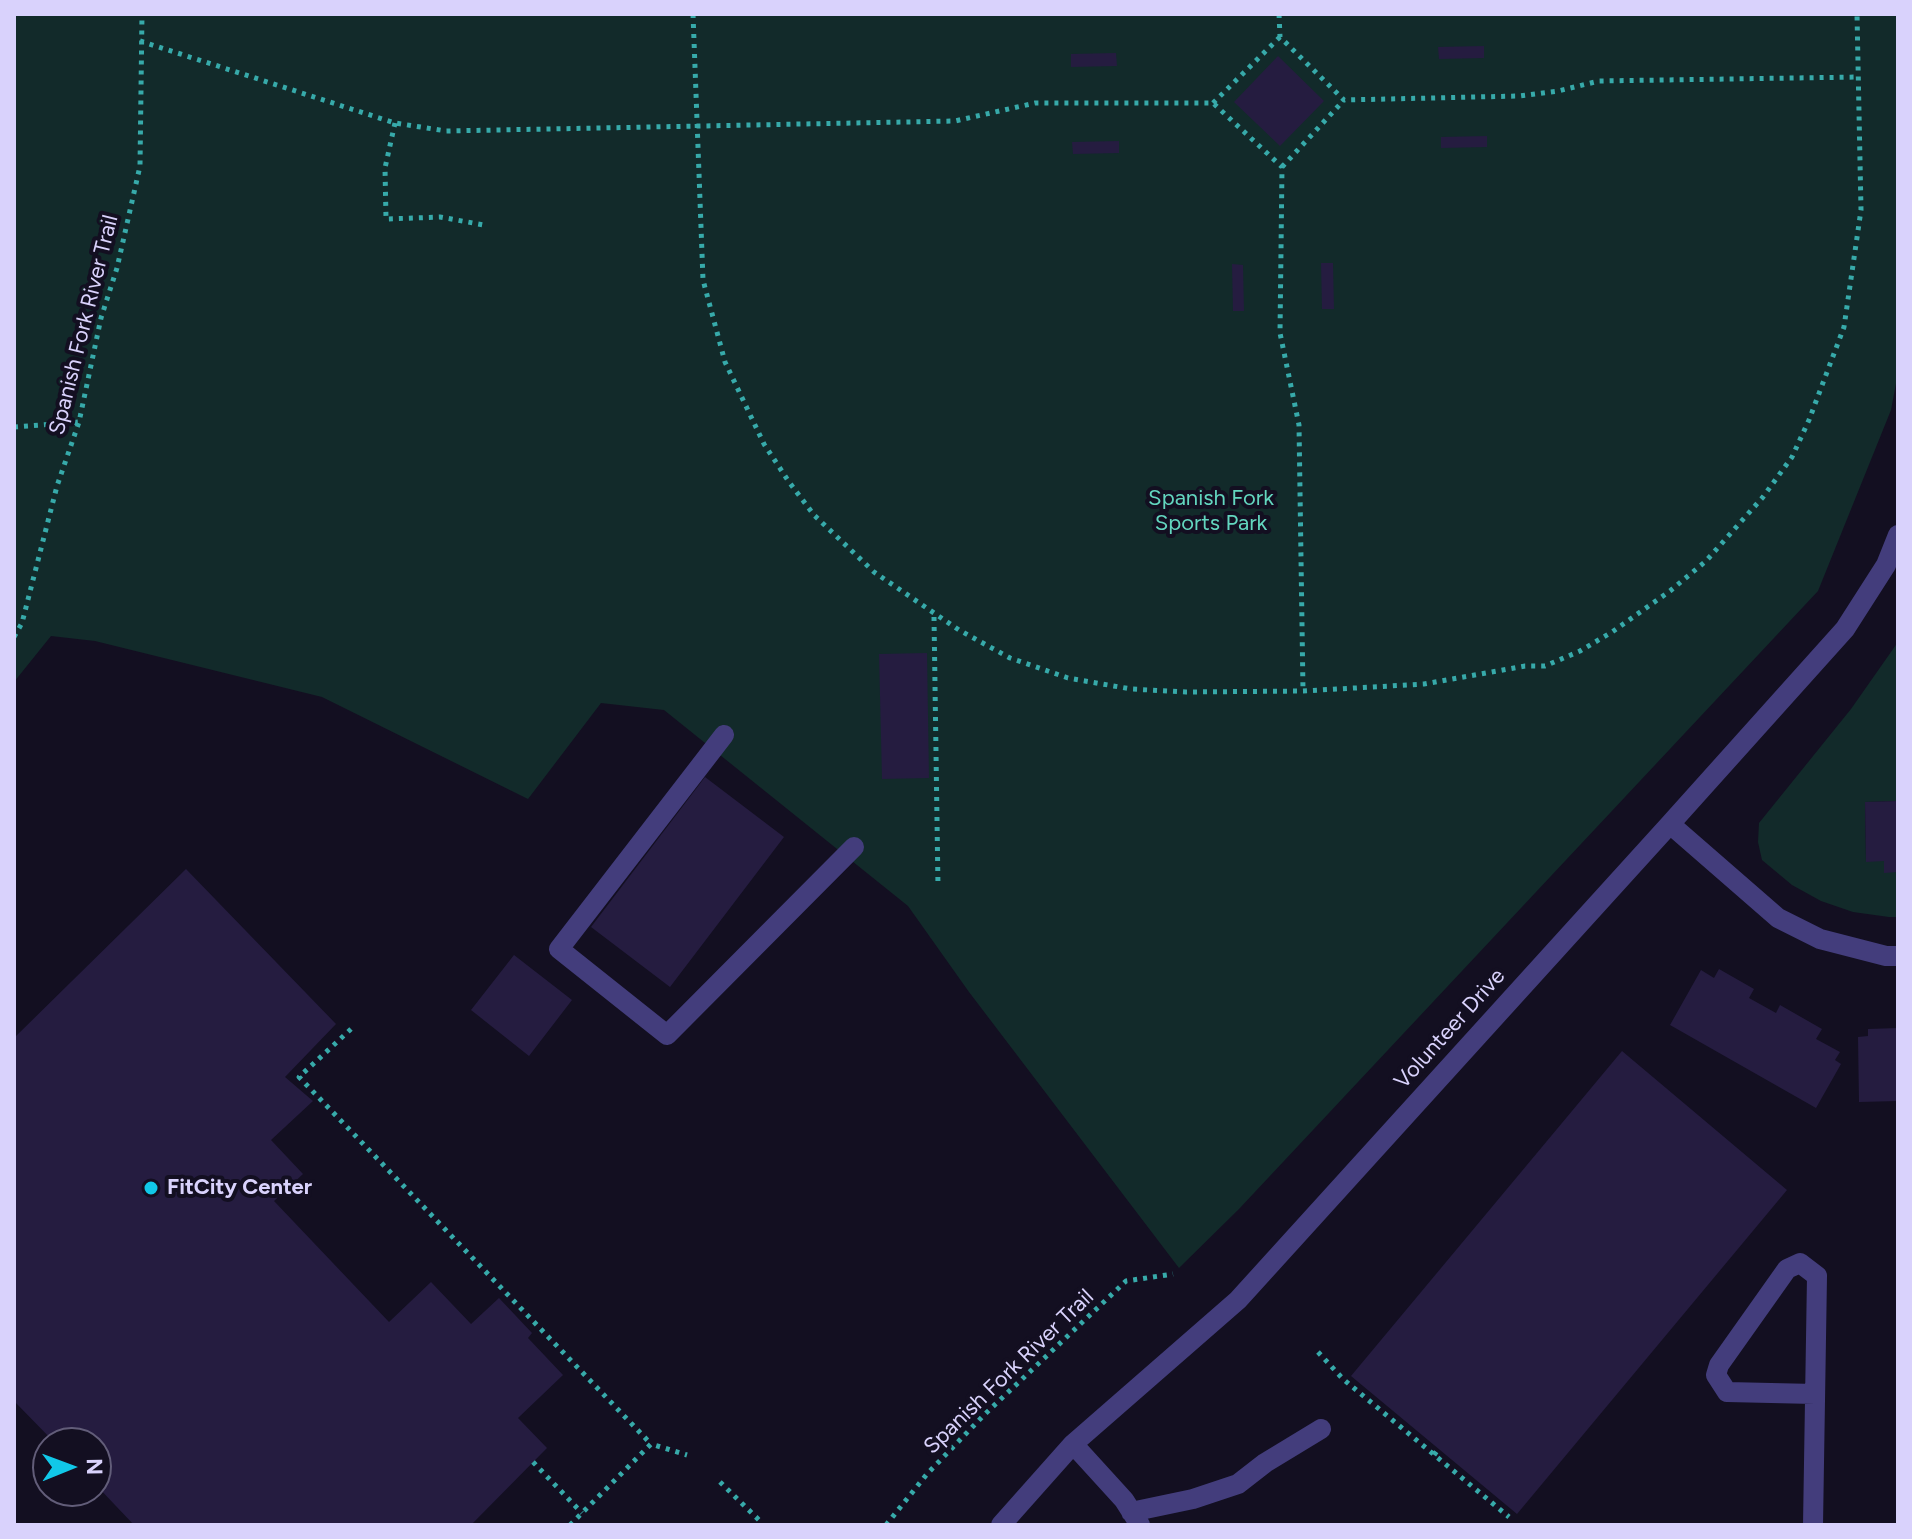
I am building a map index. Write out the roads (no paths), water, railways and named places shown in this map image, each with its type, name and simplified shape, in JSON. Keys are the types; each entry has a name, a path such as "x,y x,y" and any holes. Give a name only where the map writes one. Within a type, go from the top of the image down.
{"street":[{"name":"Volunteer Drive","path":"1001,1525 1073,1444 1238,1300 1670,824 1845,629 1886,565 1898,535"},
{"path":"724,735 559,949 667,1035 854,847"},
{"path":"1670,824 1778,918 1820,939 1886,956 1898,956"},
{"path":"1813,1525 1817,1276 1800,1263 1787,1269 1719,1365 1716,1375 1727,1392 1815,1394"},
{"path":"1073,1444 1124,1500 1135,1518 1238,1484 1265,1463 1321,1429"}],"place":[{"name":"FitCity Center","path":"151,1188"}],"park label":[{"name":"Spanish Fork Sports Park","path":"1211,512"}]}
